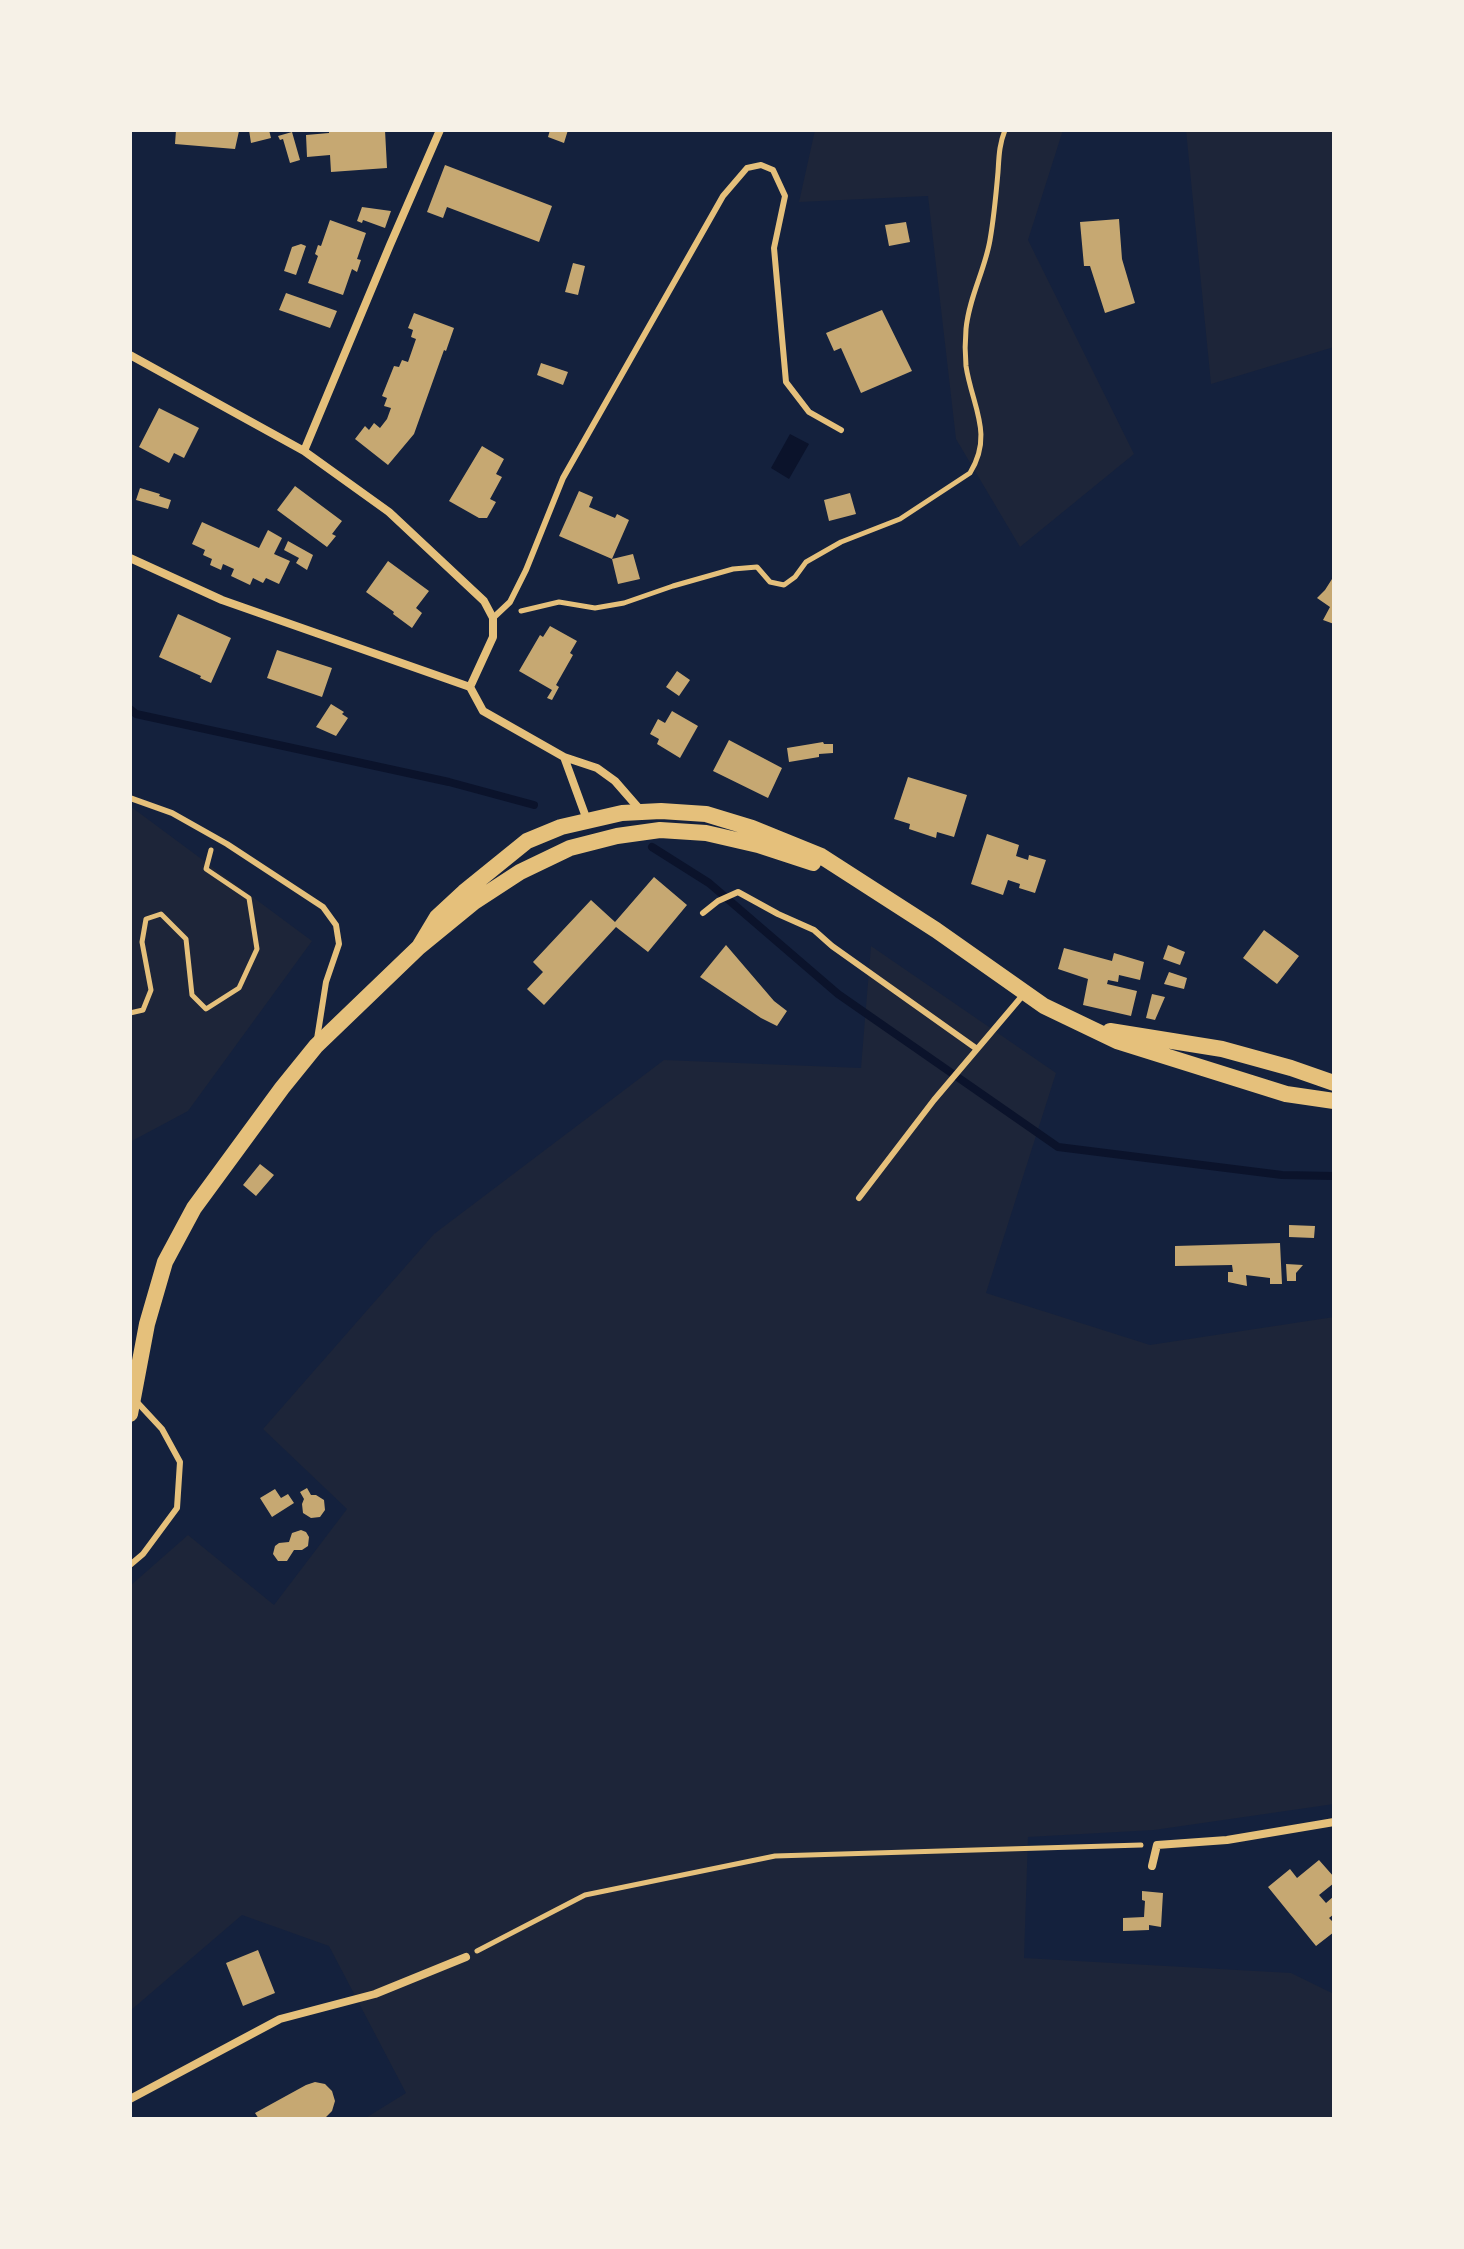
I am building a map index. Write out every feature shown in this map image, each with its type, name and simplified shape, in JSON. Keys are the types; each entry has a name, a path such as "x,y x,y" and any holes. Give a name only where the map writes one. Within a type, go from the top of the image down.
{"main road":[{"path":"419,947 437,917 527,841 561,827 622,813 661,811 706,814 821,856 936,930 1044,1006 1117,1041 1286,1094 1334,1101"},
{"path":"131,1408 147,1324 165,1262 194,1208 316,1046 419,947 474,902 520,872 570,848 617,836 660,830 706,833 758,845 847,874"},
{"path":"1092,1029 1222,1049 1334,1083"}],"street":[{"path":"304,451 440,130"},
{"path":"130,355 304,451 389,512 484,601 493,618 493,637 470,687"},
{"path":"130,558 222,600 470,687 483,711 564,757 597,768 615,781 642,812"},
{"path":"564,757 587,820"},
{"path":"1152,1866 1157,1845 1227,1840 1334,1822"},
{"path":"130,2099 280,2019 375,1994 466,1957"}],"lane":[{"path":"493,618 510,602 526,570 563,478 723,196 747,168 761,165 773,170 785,196 774,248 786,382 809,412 841,430"},
{"path":"130,798 172,813 323,907 336,925 339,944 326,982 316,1046"},
{"path":"703,913 718,901 738,892 814,930 977,1049"},
{"path":"859,1198 934,1100 1025,992"},
{"path":"130,1565 143,1554 177,1508 180,1462 162,1429 131,1408"}],"path":[{"path":"493,618 559,602 595,608 624,603 733,569 757,567 770,582 784,585 795,577 806,562 841,542 900,519 970,473 977,461 982,438 966,366 966,329 972,293 989,244 999,144 1005,130"},
{"path":"130,1013 143,1010 151,990 142,942 146,919 161,914 186,939 192,995 206,1009 239,988 257,949 249,898 206,869 216,838"},
{"path":"466,1957 585,1895 775,1856 1157,1845"}],"shaded area":[{"path":"815,130 1063,130 1028,240 1134,454 1020,547 956,439 928,196 799,202"},
{"path":"1186,130 1334,130 1334,347 1211,384"},
{"path":"790,434 809,444 789,479 771,468"},
{"path":"130,806 312,941 188,1111 130,1142"},
{"path":"871,946 1056,1073 986,1293 1150,1345 1334,1317 1334,1804 1154,1830 1028,1837 1024,1958 1291,1973 1334,1994 1334,2119 364,2119 406,2093 329,1946 242,1915 130,2011 130,1586 188,1535 274,1605 347,1509 263,1429 434,1234 664,1060 861,1068"}],"building":[{"path":"176,130 239,131 235,149 175,144"},
{"path":"249,130 269,130 271,138 251,143"},
{"path":"329,130 385,130 387,168 331,172 330,155 307,157 306,135 329,133"},
{"path":"550,130 568,130 564,143 548,137"},
{"path":"292,132 300,160 290,163 283,139 280,140 278,136"},
{"path":"445,165 552,206 539,242 447,207 443,218 427,212"},
{"path":"362,207 391,211 385,228 363,220 362,223 357,221"},
{"path":"1119,219 1122,259 1135,303 1105,313 1090,266 1084,266 1080,222"},
{"path":"330,220 366,233 357,259 361,260 357,272 352,269 343,295 308,283 318,256 315,254 318,245 321,246"},
{"path":"906,222 910,242 889,246 885,225"},
{"path":"306,246 296,275 284,271 292,247"},
{"path":"573,263 585,266 578,295 565,292"},
{"path":"286,293 337,311 330,328 279,310"},
{"path":"882,310 912,371 861,393 841,348 834,351 826,333"},
{"path":"414,313 454,328 414,434 388,465 355,439 365,426 369,430 374,423 380,428 387,419 391,408 384,406 387,398 382,396 394,366 399,367 402,360 408,362 416,339 411,337 413,330 408,328"},
{"path":"541,363 568,372 563,385 537,375"},
{"path":"159,408 199,428 184,458 174,453 169,463 139,447"},
{"path":"482,446 504,459 496,474 502,477 490,499 496,502 487,518 479,518 449,501"},
{"path":"295,486 342,521 327,547 277,510"},
{"path":"140,488 171,500 168,509 136,500"},
{"path":"579,491 593,497 589,507 615,518 617,514 629,520 612,559 559,536"},
{"path":"850,493 856,514 829,521 824,500"},
{"path":"202,522 259,548 268,530 282,538 274,554 290,561 279,584 266,578 263,583 253,578 250,585 231,576 234,569 223,564 221,570 210,565 212,559 203,555 205,550 192,544"},
{"path":"288,541 313,555 307,570 296,563 299,558 284,550"},
{"path":"633,554 640,579 618,584 612,559"},
{"path":"388,561 429,591 416,608 422,613 412,628 366,592"},
{"path":"1332,579 1334,624 1323,620 1330,607 1317,598"},
{"path":"178,614 231,638 211,683 159,657"},
{"path":"550,626 577,641 552,700 547,698 552,690 519,671 540,635 543,637"},
{"path":"277,650 332,668 322,697 267,678"},
{"path":"677,671 690,680 679,696 666,687"},
{"path":"331,704 348,718 336,736 316,727"},
{"path":"672,711 698,726 680,758 657,744 659,739 650,734 658,719 665,723"},
{"path":"729,740 782,768 768,798 713,771"},
{"path":"823,742 833,744 833,753 789,762 787,748"},
{"path":"908,777 967,795 954,837 937,832 936,838 909,829 910,824 894,819"},
{"path":"987,834 1019,845 1016,856 1028,860 1029,855 1046,860 1035,893 1019,888 1020,884 1008,880 1003,895 971,884"},
{"path":"654,877 687,905 648,952 616,927 544,1005 527,989 543,972 533,962 591,900 615,922"},
{"path":"1264,930 1299,956 1277,984 1243,958"},
{"path":"726,945 774,1001 787,1011 777,1026 700,977"},
{"path":"1168,945 1185,952 1180,965 1163,959"},
{"path":"1064,948 1112,961 1114,953 1144,962 1140,980 1119,975 1118,982 1108,980 1107,984 1137,991 1131,1016 1083,1005 1088,979 1058,969"},
{"path":"1169,972 1187,978 1184,989 1164,984"},
{"path":"1152,994 1165,997 1155,1020 1146,1018"},
{"path":"260,1164 274,1175 256,1196 243,1185"},
{"path":"1289,1225 1315,1226 1314,1238 1289,1237"},
{"path":"1280,1243 1282,1284 1270,1284 1270,1278 1246,1275 1247,1286 1228,1282 1228,1272 1233,1272 1232,1265 1175,1266 1175,1246"},
{"path":"1286,1264 1303,1265 1296,1273 1296,1281 1287,1281"},
{"path":"307,1488 311,1495 324,1500 325,1510 320,1517 311,1518 303,1513 304,1499 300,1492"},
{"path":"275,1489 281,1498 288,1494 294,1503 272,1517 260,1498"},
{"path":"301,1530 309,1537 308,1546 294,1550 287,1561 278,1561 273,1554 275,1546 289,1542 292,1533"},
{"path":"1319,1860 1334,1877 1334,1883 1319,1895 1326,1903 1334,1896 1334,1914 1329,1918 1334,1923 1334,1932 1316,1946 1268,1887 1290,1869 1297,1878"},
{"path":"1142,1891 1163,1893 1161,1927 1149,1925 1149,1930 1123,1931 1123,1918 1144,1917"},
{"path":"258,1950 275,1993 243,2006 226,1963"},
{"path":"315,2082 325,2084 332,2091 335,2101 332,2111 325,2118 259,2119 255,2113 306,2085"}],"waterway":[{"path":"130,709 136,714 449,782 534,805"},
{"path":"652,847 709,883 838,994 1058,1147 1282,1175 1334,1176"}]}
